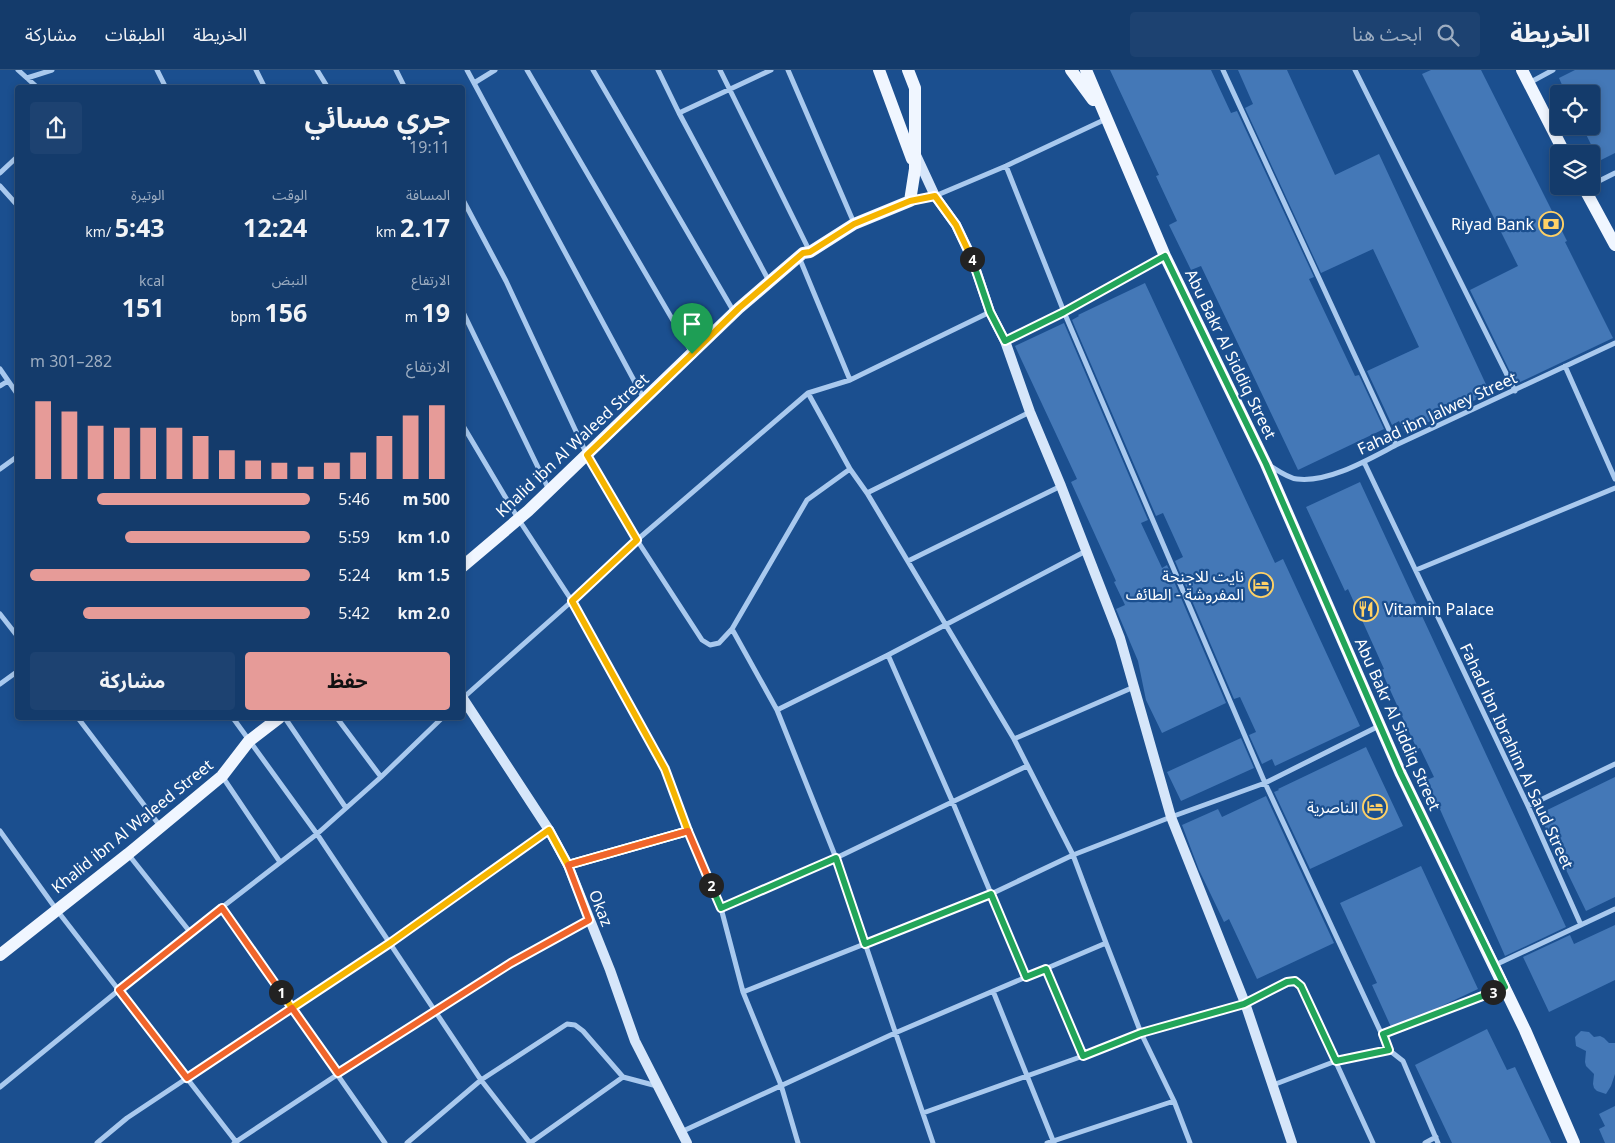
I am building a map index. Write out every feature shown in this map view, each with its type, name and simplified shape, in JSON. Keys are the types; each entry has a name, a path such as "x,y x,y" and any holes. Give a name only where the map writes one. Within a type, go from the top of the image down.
{"main road":[{"path":"879,70 915,169"},
{"path":"908,70 914,88 915,152 915,169 910,201"},
{"path":"1071,70 1106,118"},
{"name":"Abu Bakr Al Siddiq Street","path":"1086,70 1165,256 1266,464 1401,774 1505,987 1574,1143"},
{"path":"1522,70 1560,145"},
{"path":"1590,195 1615,245"},
{"name":"Khalid ibn Al Waleed Street","path":"465,564 549,491 734,312 804,254 854,224 910,201"},
{"name":"Khalid ibn Al Waleed Street","path":"0,955 128,854 222,776 249,742 276,720"}],"street":[{"path":"18,70 35,85"},
{"path":"27,78 37,72 52,70"},
{"path":"157,70 164,85"},
{"path":"256,70 264,85"},
{"path":"317,70 326,85"},
{"path":"396,70 404,85"},
{"path":"467,70 644,400"},
{"path":"474,83 495,70"},
{"path":"527,70 692,354"},
{"path":"593,70 734,312"},
{"path":"658,70 679,113 770,282"},
{"path":"720,70 804,254 850,380"},
{"path":"679,113 772,70"},
{"path":"788,70 854,224"},
{"path":"1223,70 1396,444"},
{"path":"1355,70 1515,391"},
{"path":"1528,84 1553,70"},
{"path":"910,201 935,196 1006,166 1106,118"},
{"path":"915,152 935,196 956,225 972,258 990,312 1005,341 1030,412 1120,638 1171,817 1244,1004 1292,1143"},
{"path":"0,173 15,159"},
{"path":"1006,166 1064,312 1265,783 1389,1050 1403,1061 1437,1140 1425,1143"},
{"path":"1600,180 1615,173"},
{"path":"0,186 15,203"},
{"path":"465,204 506,281 587,455 637,540 702,640 710,645 719,643 732,629 807,500 850,469"},
{"path":"1005,341 1064,312 1165,256"},
{"path":"465,695 572,601 637,540 808,393 850,380 990,312"},
{"path":"465,316 549,491"},
{"name":"Fahad ibn Jalwey Street","path":"1266,464 1295,479 1317,479 1364,462 1396,444 1515,391 1615,343"},
{"path":"1565,366 1615,480"},
{"path":"0,369 15,391"},
{"path":"0,386 8,381"},
{"path":"808,393 850,469 867,493 1014,739 1073,855 1141,1033 1174,1101 1190,1143"},
{"path":"867,493 1030,412"},
{"path":"465,429 518,520 572,601 665,769 688,831 721,908 743,992 781,1085 798,1143"},
{"path":"0,470 15,458"},
{"name":"Fahad ibn Ibrahim Al Saud Street","path":"1364,462 1528,806 1581,925"},
{"path":"908,561 1061,486"},
{"path":"1416,570 1615,488"},
{"path":"777,710 888,655 1086,551"},
{"path":"0,614 15,633"},
{"path":"732,629 777,710 836,858 933,1143"},
{"path":"888,655 1026,977"},
{"path":"0,684 15,673"},
{"path":"1014,739 1134,687"},
{"name":"Okaz","path":"465,700 549,830 568,865 610,970 635,1041 687,1143"},
{"path":"80,720 160,826"},
{"path":"234,720 317,834 481,1080 530,1143 623,1077"},
{"path":"285,720 346,808"},
{"path":"338,720 381,777"},
{"path":"0,1087 190,932 317,834 381,777 440,720"},
{"path":"743,992 991,894 1073,855 1265,783 1380,726"},
{"path":"1528,806 1615,764"},
{"path":"721,908 836,858 1027,766"},
{"path":"222,776 280,862"},
{"path":"97,1143 127,1118 390,943 549,830"},
{"path":"0,831 56,909 236,1143 338,1073 435,1010 511,963 589,920"},
{"path":"568,865 688,831"},
{"path":"128,854 190,932"},
{"path":"222,908 385,1143"},
{"path":"1494,966 1615,909"},
{"path":"681,1132 896,1033 1106,943"},
{"path":"1046,969 1083,1056"},
{"path":"922,1113 1083,1056 1141,1033 1244,1004 1287,982 1295,981 1301,986 1373,1143"},
{"path":"1383,1034 1505,987"},
{"path":"993,991 1054,1142"},
{"path":"407,1143 481,1080 567,1024 575,1025 583,1031 623,1077 657,1086"},
{"path":"1272,1085 1336,1061 1389,1050"},
{"path":"1047,1143 1174,1101"}],"building":[{"path":"1110,70 1211,70 1231,113 1237,111 1314,277 1309,279 1355,376 1359,375 1384,429 1298,470 1201,266 1191,270 1169,225 1177,221 1156,176 1159,175"},
{"path":"1238,70 1287,70 1335,175 1379,154 1490,393 1405,433 1399,421 1392,425 1367,371 1419,347 1373,249 1321,273 1245,108 1253,104"},
{"path":"1431,70 1481,70 1567,241 1565,242 1613,338 1516,384 1470,290 1518,266 1422,74"},
{"path":"1575,70 1615,70 1615,153 1600,160 1600,145 1591,145 1586,135 1600,135 1600,85 1562,85 1559,78"},
{"path":"1145,283 1275,563 1283,559 1360,726 1275,766 1272,759 1262,764 1249,735 1256,732 1240,697 1234,699 1175,561 1183,557 1163,513 1156,516 1072,320 1078,315"},
{"path":"1064,323 1148,520 1141,523 1162,568 1167,565 1226,703 1162,733 1146,700 1138,661 1116,609 1125,605 1114,582 1116,581 1071,482 1077,479 1015,346"},
{"path":"1360,482 1566,927 1505,956 1427,780 1434,777 1420,748 1417,749 1381,670 1384,669 1348,589 1345,591 1306,507"},
{"path":"1241,738 1254,768 1181,801 1167,772"},
{"path":"1366,747 1403,826 1310,869 1274,792"},
{"path":"1615,777 1615,897 1586,911 1539,814"},
{"path":"1266,796 1334,943 1257,979 1229,919 1224,922 1199,870 1182,825 1218,809 1222,817"},
{"path":"1421,866 1478,989 1391,1027 1372,985 1377,983 1340,903"},
{"path":"1615,925 1615,980 1549,1012 1523,957 1570,935 1574,944"},
{"path":"1487,1029 1507,1070 1515,1067 1551,1143 1452,1143 1415,1065"},
{"path":"1581,1031 1589,1032 1594,1037 1600,1036 1609,1043 1615,1043 1615,1074 1606,1094 1594,1088 1594,1074 1586,1066 1585,1062 1586,1051 1576,1046 1575,1037"},
{"path":"1615,1106 1615,1143 1605,1143 1599,1129 1605,1126 1599,1114"}],"place":[{"name":"Riyad Bank","path":"1551,224"},
{"name":"نايت للاجنحة المفروشة - الطائف","path":"1261,585"},
{"name":"Vitamin Palace","path":"1366,609"},
{"name":"الناصرية","path":"1375,807"}],"route":[{"path":"692,354 587,455 637,540 572,601 665,769 688,831 628,848 568,865 549,830 390,943 292,1008 222,908 119,990 187,1078 292,1008 338,1073 511,963 589,920 568,865 628,848 688,831 721,908 836,858 865,944 991,894 1026,977 1046,969 1083,1056 1141,1033 1244,1004 1287,982 1295,981 1301,986 1336,1061 1389,1050 1383,1034 1505,987 1401,774 1266,464 1165,256 1064,312 1005,341 990,312 972,258 956,225 935,196 910,201 854,224 810,252 803,253 739,308 692,354"}]}
